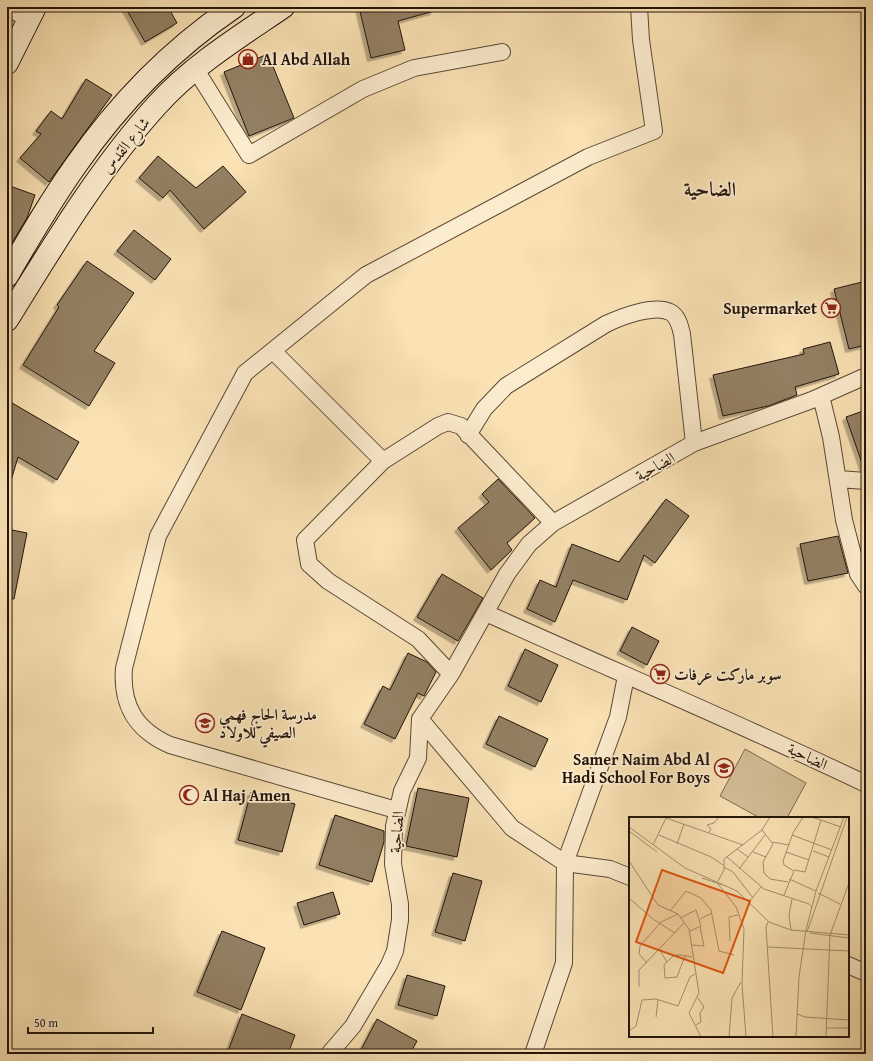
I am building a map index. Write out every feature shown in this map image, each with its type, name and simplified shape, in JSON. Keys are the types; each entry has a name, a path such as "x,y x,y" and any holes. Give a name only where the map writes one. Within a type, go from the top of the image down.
{"main road":[{"name":"شارع القدس","path":"7,276 76,164 140,85 177,51 212,22 234,7"},
{"name":"شارع القدس","path":"7,320 60,234 107,166 158,104 213,55 283,7"},
{"path":"7,63 32,13"}],"street":[{"path":"396,810 170,745 147,732 139,724 127,703 123,680 124,668 158,536 245,373 366,275 588,157 654,131 641,40 639,7"},
{"path":"7,8 32,13"},
{"path":"196,70 249,156 364,89 414,68 502,52"},
{"path":"468,435 484,408 506,386 606,324 622,316 657,309 670,312 678,321 682,334 694,443"},
{"path":"273,351 383,461"},
{"name":"الضاحية","path":"329,1054 353,1026 389,965 395,951 400,920 393,851 396,810 404,785 418,758 420,719 451,674 507,574 529,544 553,523 694,443 821,396 866,376"},
{"path":"821,396 831,437 844,520 858,574 866,586"},
{"path":"451,674 418,639 328,582 309,564 305,540 383,461 438,426 448,422 461,426 553,523"},
{"path":"838,480 866,481"},
{"name":"الضاحية","path":"486,613 773,740 866,784"},
{"path":"533,1054 564,963 565,863 618,718 626,676"},
{"path":"420,719 512,828 565,863 610,869 629,877"},
{"path":"849,965 866,973"}],"shaded area":[{"path":"745,749 806,783 788,817 758,817 720,796"}],"building":[{"path":"125,7 168,7 177,23 145,42"},
{"path":"359,7 434,7 434,11 398,21 405,50 371,58"},
{"path":"268,54 294,118 249,136 224,72"},
{"path":"86,79 112,95 49,182 20,158 41,134 36,131 51,111 62,119"},
{"path":"158,156 196,188 223,166 246,192 204,229 170,190 163,198 139,178"},
{"path":"7,185 35,195 27,218 7,251"},
{"path":"134,230 171,259 155,280 117,251"},
{"path":"87,261 134,293 94,351 115,363 89,406 23,365 59,307 57,305"},
{"path":"866,281 866,345 849,349 834,289"},
{"path":"830,342 839,374 795,387 797,395 768,406 723,416 713,375 804,354 803,349"},
{"path":"7,400 79,442 57,480 18,457 10,484 7,483"},
{"path":"866,410 866,469 864,469 846,417"},
{"path":"498,479 535,518 507,543 512,550 491,570 458,528 489,502 482,494"},
{"path":"666,499 689,516 655,563 644,555 627,600 573,580 555,622 527,609 540,580 556,587 572,544 619,562"},
{"path":"7,529 27,533 14,599 7,598"},
{"path":"838,536 848,573 808,581 800,544"},
{"path":"442,574 483,598 458,641 417,617"},
{"path":"632,627 659,641 647,665 620,651"},
{"path":"525,649 558,665 541,702 508,686"},
{"path":"408,653 427,662 436,672 424,696 418,693 395,739 364,724 383,686 390,690"},
{"path":"499,716 548,739 535,767 486,744"},
{"path":"418,788 469,798 457,857 406,846"},
{"path":"251,792 295,804 282,852 238,840"},
{"path":"335,815 384,831 384,842 372,882 319,865"},
{"path":"453,873 482,881 465,941 435,932"},
{"path":"333,892 340,914 304,925 297,903"},
{"path":"222,931 265,948 241,1010 197,992"},
{"path":"407,975 445,986 437,1016 398,1005"},
{"path":"242,1014 295,1035 288,1054 227,1054"},
{"path":"377,1019 417,1041 410,1054 359,1054"}],"place":[{"name":"Al Abd Allah","path":"248,59"},
{"name":"Supermarket","path":"831,308"},
{"name":"سوبر ماركت عرفات","path":"660,674"},
{"name":"مدرسة الحاج فهمي الصيفي للاولاد","path":"205,723"},
{"name":"Samer Naim Abd Al Hadi School For Boys","path":"724,768"},
{"name":"Al Haj Amen","path":"189,795"}],"district":[{"name":"الضاحية","path":"710,188"}]}
